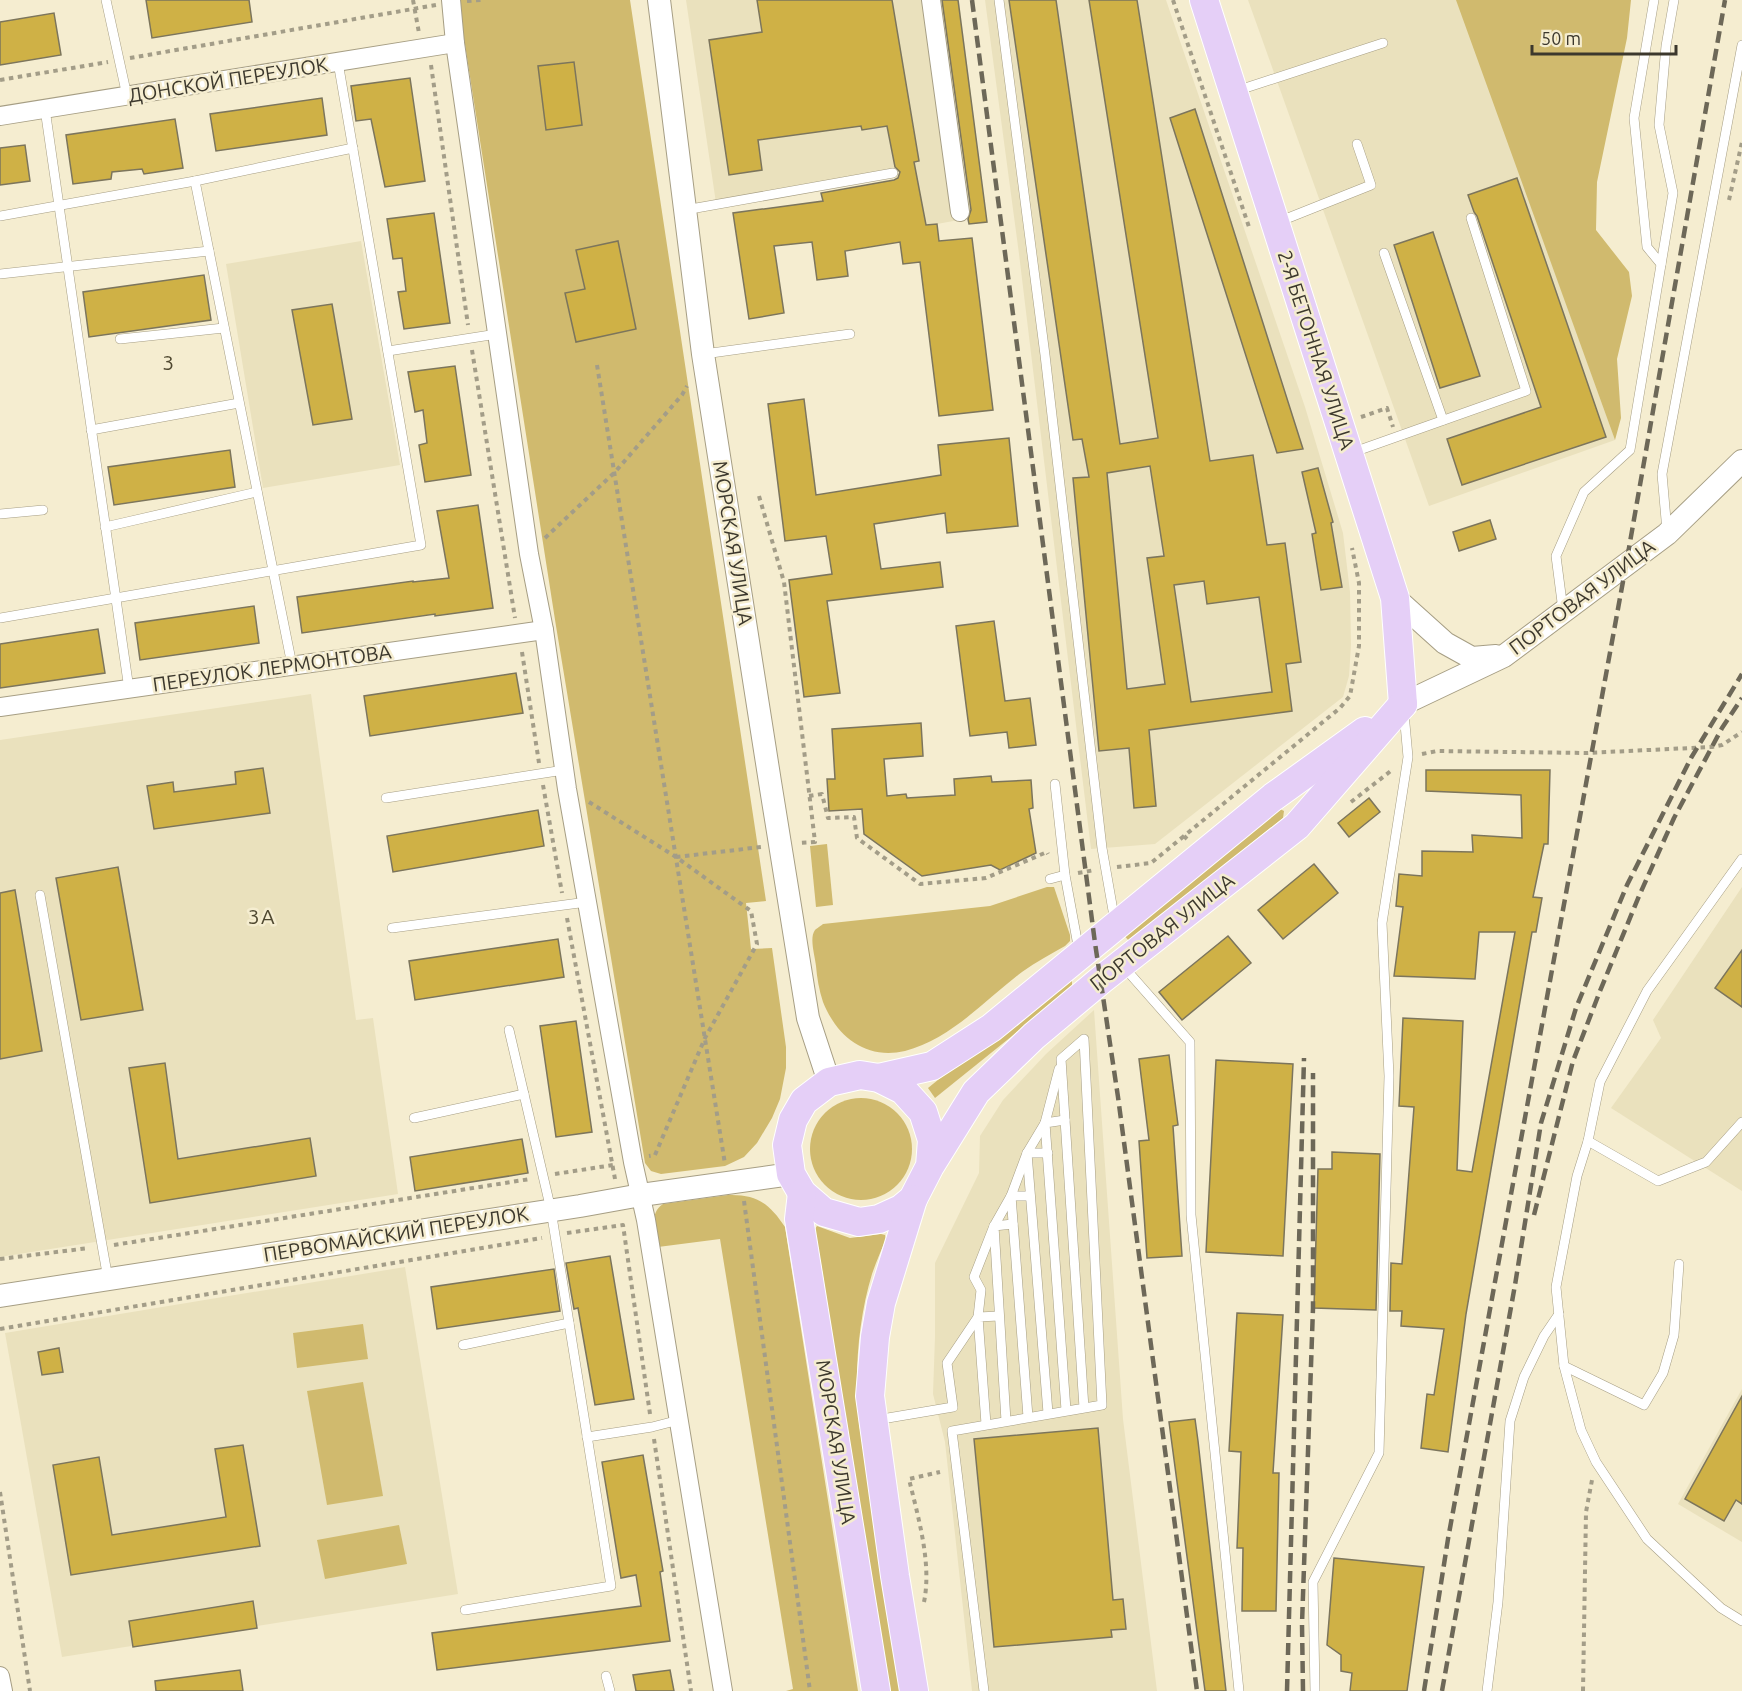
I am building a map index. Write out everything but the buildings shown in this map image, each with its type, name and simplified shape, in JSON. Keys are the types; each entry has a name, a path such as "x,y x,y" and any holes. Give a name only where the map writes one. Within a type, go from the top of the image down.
{"main road":[{"name":"2-Я БЕТОННАЯ УЛИЦА","path":"1204,0 1234,92 1264,231 1349,454 1395,598 1403,704"},
{"name":"ПОРТОВАЯ УЛИЦА","path":"879,1078 932,1066 991,1028 1116,927 1193,846 1273,797 1403,704"},
{"name":"ПОРТОВАЯ УЛИЦА","path":"930,1166 976,1092 1034,1036 1121,964 1297,826 1403,704"},
{"path":"1273,797 1287,801 1295,810 1297,826"},
{"path":"860,1075 879,1078 903,1090 923,1112 932,1140 930,1166 913,1199 901,1209 879,1219 859,1222 824,1212 797,1183 787,1145 793,1120 804,1101 829,1082 860,1075"},
{"name":"МОРСКАЯ УЛИЦА","path":"797,1183 800,1219 876,1691"},
{"name":"МОРСКАЯ УЛИЦА","path":"913,1199 881,1303 875,1337 870,1396 914,1691"}],"street":[{"name":"МОРСКАЯ УЛИЦА","path":"659,0 703,354 808,1018 829,1082"},
{"path":"932,0 960,212"},
{"path":"451,2 529,554 544,630 567,789 641,1195 723,1691"},
{"name":"ДОНСКОЙ ПЕРЕУЛОК","path":"0,117 455,43"},
{"name":"ПОРТОВАЯ УЛИЦА","path":"1403,704 1504,656 1667,534 1742,461"},
{"path":"1395,598 1445,643 1472,658 1504,656"},
{"name":"ПЕРЕУЛОК ЛЕРМОНТОВА","path":"0,707 544,630"},
{"name":"ПЕРВОМАЙСКИЙ ПЕРЕУЛОК","path":"0,1296 641,1195 797,1183"},
{"path":"0,1676 3,1691"}],"lane":[{"path":"106,0 127,96"},
{"path":"999,0 1045,355 1105,869 1116,927"},
{"path":"1654,0 1634,118 1647,247 1661,264"},
{"path":"1563,611 1556,556 1584,492 1630,450 1673,193 1659,125 1666,46 1674,0"},
{"path":"1234,92 1383,43"},
{"path":"1667,534 1662,474 1742,45"},
{"path":"0,618 421,545 338,62"},
{"path":"45,109 129,689"},
{"path":"1264,231 1371,185 1357,144"},
{"path":"0,216 195,181 353,148"},
{"path":"685,210 893,173"},
{"path":"195,181 292,665"},
{"path":"1349,454 1526,391 1471,218"},
{"path":"0,274 209,251"},
{"path":"1384,254 1443,420"},
{"path":"120,339 224,328"},
{"path":"388,351 497,334"},
{"path":"703,354 850,334"},
{"path":"91,430 239,403"},
{"path":"105,527 257,492"},
{"path":"0,514 44,510"},
{"path":"1315,1691 1313,1582 1379,1453 1389,1076 1382,923 1408,757 1403,704"},
{"path":"386,798 564,770"},
{"path":"1055,784 1065,876 1080,957"},
{"path":"1742,859 1647,991 1600,1082 1588,1141 1577,1176 1556,1287 1564,1366 1581,1430 1596,1462 1647,1539 1721,1608 1742,1621"},
{"path":"1050,879 1065,876"},
{"path":"40,895 104,1246 108,1279"},
{"path":"392,928 587,902"},
{"path":"1121,964 1190,1042 1191,1215 1239,1691"},
{"path":"465,1610 611,1586 551,1210 509,1030"},
{"path":"984,1691 952,1431 1102,1405 1084,1039 1061,1059 1046,1123 1066,1410"},
{"path":"1061,1059 1084,1408"},
{"path":"414,1118 524,1094"},
{"path":"986,1424 978,1317 981,1290 974,1277 994,1226 1011,1196 1027,1154 1046,1123 1065,1120"},
{"path":"1588,1141 1658,1181 1706,1162 1742,1122"},
{"path":"1027,1154 1048,1153"},
{"path":"1027,1154 1048,1413"},
{"path":"1011,1196 1030,1196"},
{"path":"1011,1196 1028,1417"},
{"path":"994,1226 1013,1224"},
{"path":"994,1226 1006,1421"},
{"path":"1564,1366 1644,1405 1663,1373 1674,1335 1679,1264"},
{"path":"1487,1691 1498,1602 1510,1421 1524,1377 1544,1335 1559,1314"},
{"path":"978,1317 999,1316"},
{"path":"874,1420 953,1407 947,1363 978,1317"},
{"path":"464,1345 569,1323"},
{"path":"587,1437 652,1427 679,1420"},
{"path":"606,1676 610,1691"}],"path":[{"path":"0,80 451,2 482,0"},
{"path":"1173,0 1264,231"},
{"path":"529,554 615,472 682,395 703,354"},
{"path":"597,365 725,1166"},
{"path":"809,796 822,794 828,818 854,817 857,838 920,884 986,878 1047,852 1065,876 1151,863 1193,846 1350,696 1359,646 1359,583 1351,541"},
{"path":"1344,808 1408,757 1437,751 1586,753 1712,747 1722,745 1742,732"},
{"path":"0,1259 104,1246 543,1177 655,1155 705,1038 757,944 751,911 676,857 567,789 544,791"},
{"path":"743,1195 810,1691"},
{"path":"1583,1691 1586,1512 1596,1462"},
{"path":"924,1603 927,1587 921,1531 909,1479 940,1472"},
{"path":"0,1492 30,1691"}],"shaded area":[{"path":"458,0 630,0 766,901 746,903 751,949 772,948 786,1047 786,1068 780,1099 772,1118 757,1143 744,1157 725,1166 661,1174 651,1171 645,1163 556,626"},
{"path":"686,0 959,0 986,215 937,224 904,227 895,177 716,203"},
{"path":"985,0 1166,0 1305,407 1343,533 1350,592 1351,645 1349,676 1343,697 1155,844 1091,849 1019,254"},
{"path":"1248,0 1458,0 1615,440 1429,506"},
{"path":"1456,0 1631,0 1627,38 1597,182 1596,230 1629,272 1632,296 1617,359 1621,418 1615,440"},
{"path":"361,241 400,465 263,488 226,264"},
{"path":"311,694 356,1020 373,1018 398,1194 0,1257 0,740"},
{"path":"1280,809 1284,811 1283,818 1129,941 1122,933"},
{"path":"827,844 833,905 816,907 810,846"},
{"path":"1047,887 1054,887 1070,941 1022,972 967,1018 937,1038 905,1051 878,1052 855,1043 836,1026 829,1015 819,988 812,942 813,933 823,924 990,906"},
{"path":"1742,887 1742,1191 1611,1108 1661,1038 1653,1020"},
{"path":"1064,978 1072,979 1072,988 935,1098 928,1088"},
{"path":"1094,1010 1123,1419 1157,1691 972,1691 945,1442 933,1394 935,1263 979,1173 980,1136 1003,1100 1046,1054"},
{"path":"861,1098 880,1102 897,1113 908,1130 912,1149 908,1168 897,1185 880,1196 861,1200 842,1196 825,1185 814,1168 810,1149 814,1130 825,1113 842,1102"},
{"path":"728,1195 747,1196 762,1202 774,1212 785,1227 858,1691 786,1691 793,1689 720,1239 658,1247 654,1218 658,1208 663,1204"},
{"path":"817,1226 850,1238 881,1234 885,1235 886,1239 872,1274 863,1310 858,1348 857,1386 859,1423 900,1691 888,1691 815,1229"},
{"path":"405,1267 458,1594 62,1657 5,1333"},
{"path":"363,1324 368,1359 297,1368 293,1333"},
{"path":"363,1382 383,1496 327,1505 307,1391"},
{"path":"1742,1389 1742,1542 1678,1504"},
{"path":"399,1525 407,1564 325,1579 317,1540"}],"railway":[{"path":"972,0 1095,943 1118,1097 1197,1691"},
{"path":"1424,1691 1448,1539 1626,565 1725,0"},
{"path":"1442,1691 1515,1285 1541,1123 1576,1008 1627,885 1691,758 1742,674"},
{"path":"1534,1215 1573,1061 1600,991 1674,818 1722,728 1742,698"},
{"path":"1287,1691 1304,1058"},
{"path":"1303,1691 1302,1624 1313,1308 1313,1073"}],"district":[{"name":"3","path":"169,363"},
{"name":"3А","path":"262,917"}]}
